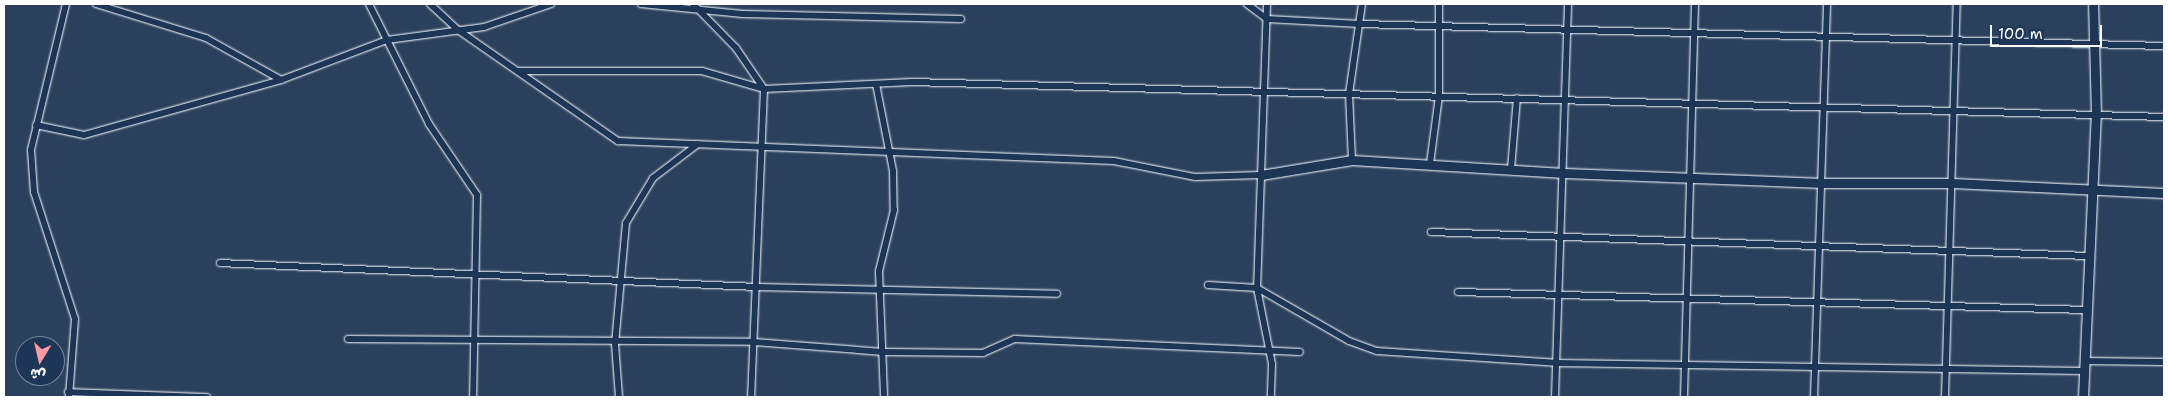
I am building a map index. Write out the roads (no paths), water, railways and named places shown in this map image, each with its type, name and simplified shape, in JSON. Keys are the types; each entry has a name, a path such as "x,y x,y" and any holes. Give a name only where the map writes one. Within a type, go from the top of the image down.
{"street":[{"path":"66,4 31,150 34,192 75,319 69,395 208,397"},
{"path":"96,4 206,38 281,80"},
{"path":"369,4 429,124 477,195 477,341 473,397"},
{"path":"430,4 458,30 618,141 1114,161 1195,177 1261,175 1352,160 1564,173 1823,184 1952,182 2092,191 2164,193"},
{"path":"36,125 84,135 281,80 387,40 484,27 551,4"},
{"path":"641,4 700,10 961,19"},
{"path":"693,4 700,10 764,89 757,287 750,397"},
{"path":"1247,4 1267,19 1360,24 2164,46"},
{"path":"1267,4 1257,288 1270,350 1271,397"},
{"path":"1352,160 1349,94 1362,4"},
{"path":"1430,164 1439,96 1440,4"},
{"path":"1555,397 1567,100 1568,4"},
{"path":"1684,397 1695,104 1697,32 1695,4"},
{"path":"1814,397 1829,36 1827,4"},
{"path":"1945,397 1957,4"},
{"path":"2083,397 2096,115 2093,4"},
{"path":"519,71 702,72 764,89 876,84 1264,91 2164,117"},
{"path":"876,84 889,152 894,210 883,250 880,287 884,397"},
{"path":"1512,170 1517,98"},
{"path":"619,397 615,344 618,279 626,223 653,178 698,144"},
{"path":"1431,232 1562,239 2089,256"},
{"path":"220,263 618,279 757,287 880,287 1057,294"},
{"path":"1208,285 1257,288 1349,341 1377,351 1556,363 1686,362 2084,371"},
{"path":"1458,292 1688,301 1818,300 2086,310"},
{"path":"348,339 615,344 754,342 883,352 983,353 1015,339 1300,352"},
{"path":"2084,361 2164,362"}]}
